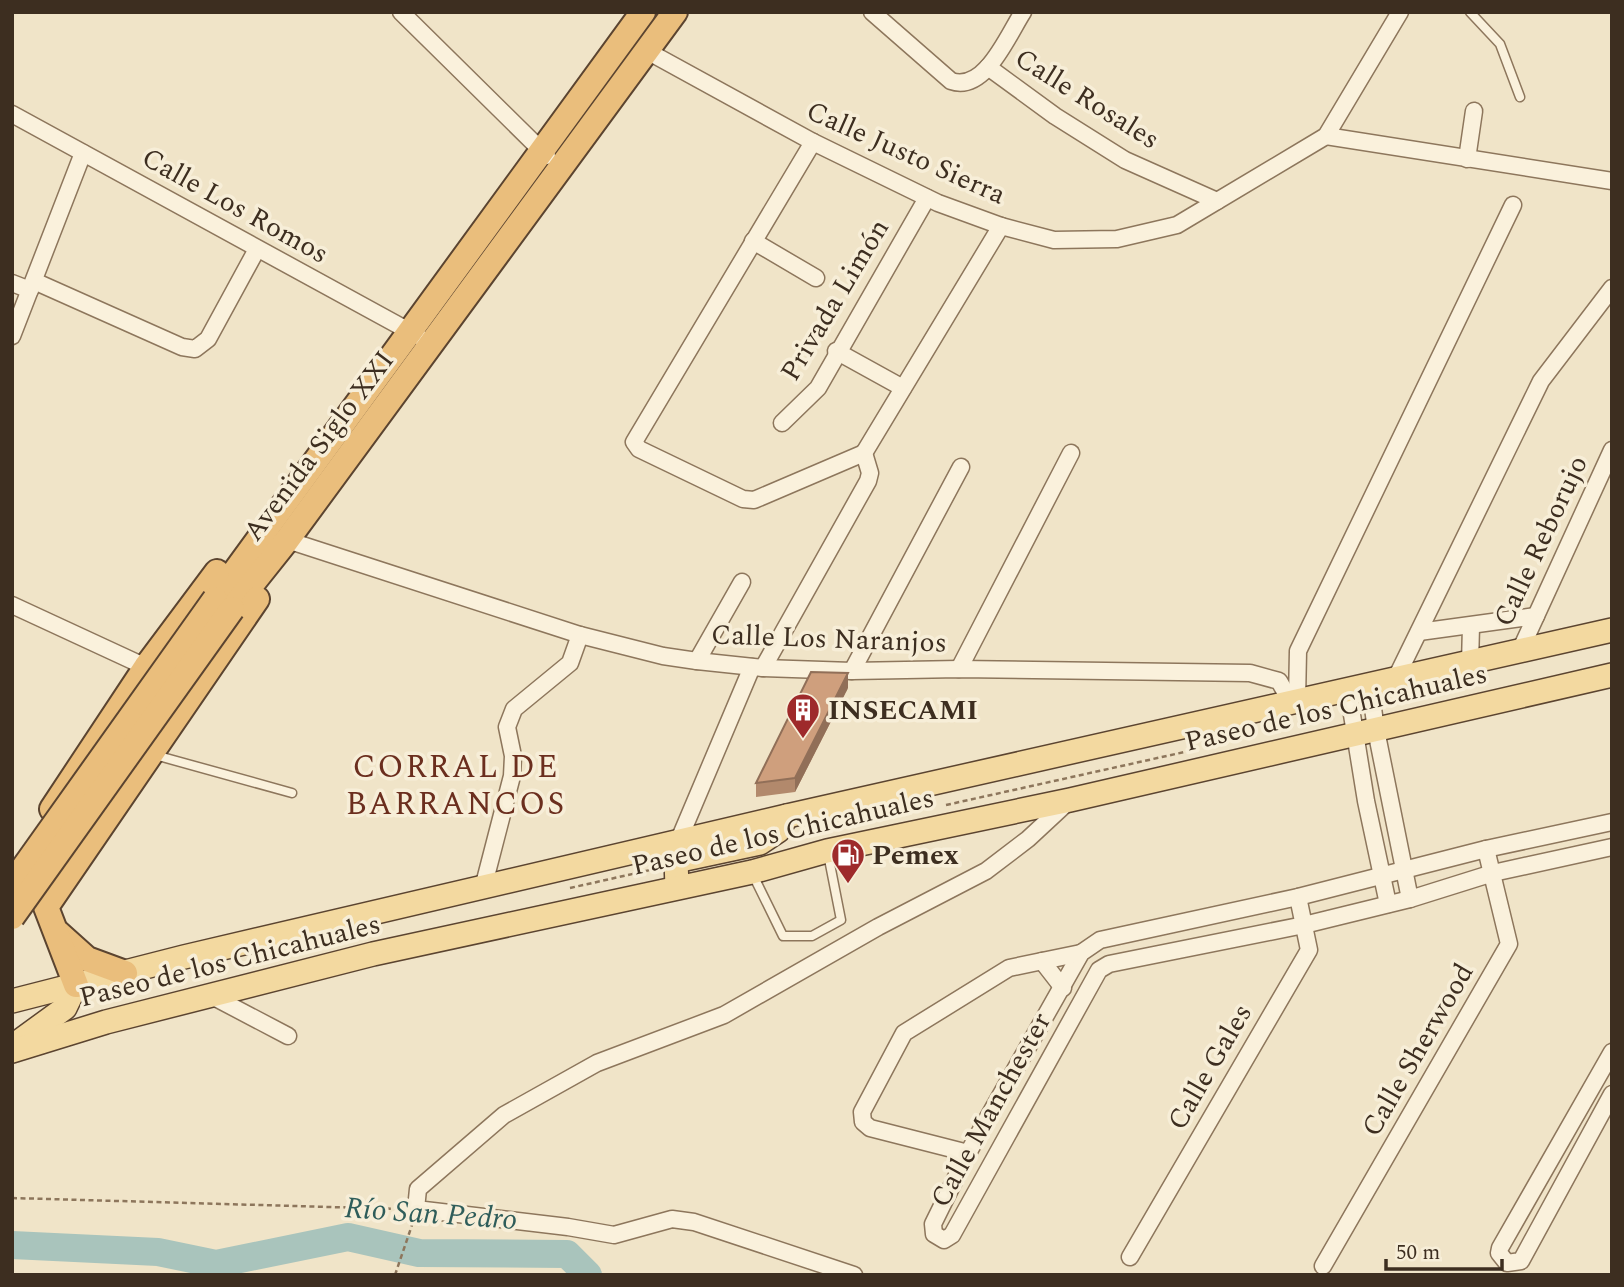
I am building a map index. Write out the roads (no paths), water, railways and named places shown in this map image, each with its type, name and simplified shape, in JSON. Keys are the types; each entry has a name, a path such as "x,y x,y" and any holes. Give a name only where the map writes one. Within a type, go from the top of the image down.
{"highway":[{"name":"Avenida Siglo XXI","path":"12,917 224,604 313,465 544,152 643,12"},
{"name":"Avenida Siglo XXI","path":"14,872 224,604 286,541 675,12"},
{"path":"125,973 87,959 49,917 14,872 146,667 241,541 313,465"},
{"path":"49,917 148,753 269,582 286,541"},
{"path":"49,917 76,985"}],"main road":[{"name":"Paseo de los Chicahuales","path":"12,1001 787,816 1612,630"},
{"name":"Paseo de los Chicahuales","path":"12,1048 373,954 752,873 827,851 1070,800 1612,675"},
{"path":"677,887 676,861 760,843 778,831 787,816"},
{"path":"12,1048 65,1008 76,985"}],"street":[{"path":"401,12 561,170"},
{"name":"Calle Rosales","path":"872,12 951,81 968,84 988,68 1055,116 1125,160 1217,201"},
{"name":"Calle Justo Sierra","path":"648,51 813,142 927,198 1001,226 1054,240 1117,239 1177,225 1326,136 1400,12"},
{"path":"988,68 1017,14"},
{"path":"1467,159 1474,111"},
{"name":"Calle Los Romos","path":"12,114 432,344"},
{"path":"1326,136 1612,181"},
{"path":"813,142 634,442 639,449 743,499 754,500 864,453 1001,226"},
{"path":"12,337 83,153"},
{"name":"Privada Limón","path":"782,423 811,397 927,198"},
{"path":"1294,701 1298,650 1513,205"},
{"path":"753,241 816,278"},
{"path":"12,283 32,285 181,347 195,349 208,339 257,248"},
{"path":"1395,680 1541,381 1612,288"},
{"path":"836,351 903,388"},
{"name":"Calle Reborujo","path":"1519,653 1612,450"},
{"path":"678,842 757,667 870,473 864,453"},
{"path":"959,669 1071,453"},
{"path":"852,671 961,467"},
{"name":"Calle Los Naranjos","path":"286,541 580,635 663,656 757,667 852,671 959,669 1250,673 1279,681 1294,701"},
{"path":"698,661 742,582"},
{"path":"12,605 146,667"},
{"path":"1419,632 1536,616"},
{"path":"1470,664 1471,626"},
{"path":"484,888 513,776 513,756 507,727 514,709 570,663 580,635"},
{"path":"1359,688 1365,732 1366,801 1388,904"},
{"path":"1365,732 1405,872 1410,899"},
{"path":"854,1275 694,1222 672,1219 614,1236 568,1227 416,1209 418,1189 504,1115 597,1063 724,1015 877,927 986,871 1028,839 1070,800"},
{"path":"968,1153 870,1128 863,1122 862,1112 904,1033 1009,968 1081,953 1100,940 1298,897 1405,872 1486,849 1612,821"},
{"path":"1081,953 1099,970 1109,964 1304,925 1410,899 1493,873 1612,847"},
{"name":"Calle Sherwood","path":"1323,1266 1509,944 1486,849"},
{"name":"Calle Gales","path":"1130,1257 1309,950 1298,897"},
{"name":"Calle Manchester","path":"1081,953 968,1153 933,1224 934,1234 939,1238 944,1240 952,1235 1099,970"},
{"path":"1042,961 1063,988"},
{"path":"211,995 288,1036"},
{"path":"1612,1052 1500,1248 1499,1253 1507,1263 1521,1261 1612,1094"},
{"path":"1581,1106 1599,1117"}],"lane":[{"path":"1470,12 1500,44 1520,97"},
{"path":"148,753 292,793"},
{"path":"752,873 783,936 812,936 841,920 827,851"}],"waterway":[{"name":"Río San Pedro","path":"12,1245 158,1252 216,1264 348,1237 419,1253 567,1254 588,1275"}],"place":[{"name":"INSECAMI","path":"803,740"},
{"name":"Pemex","path":"848,885"}],"district":[{"name":"CORRAL DE BARRANCOS","path":"456,786"}]}
